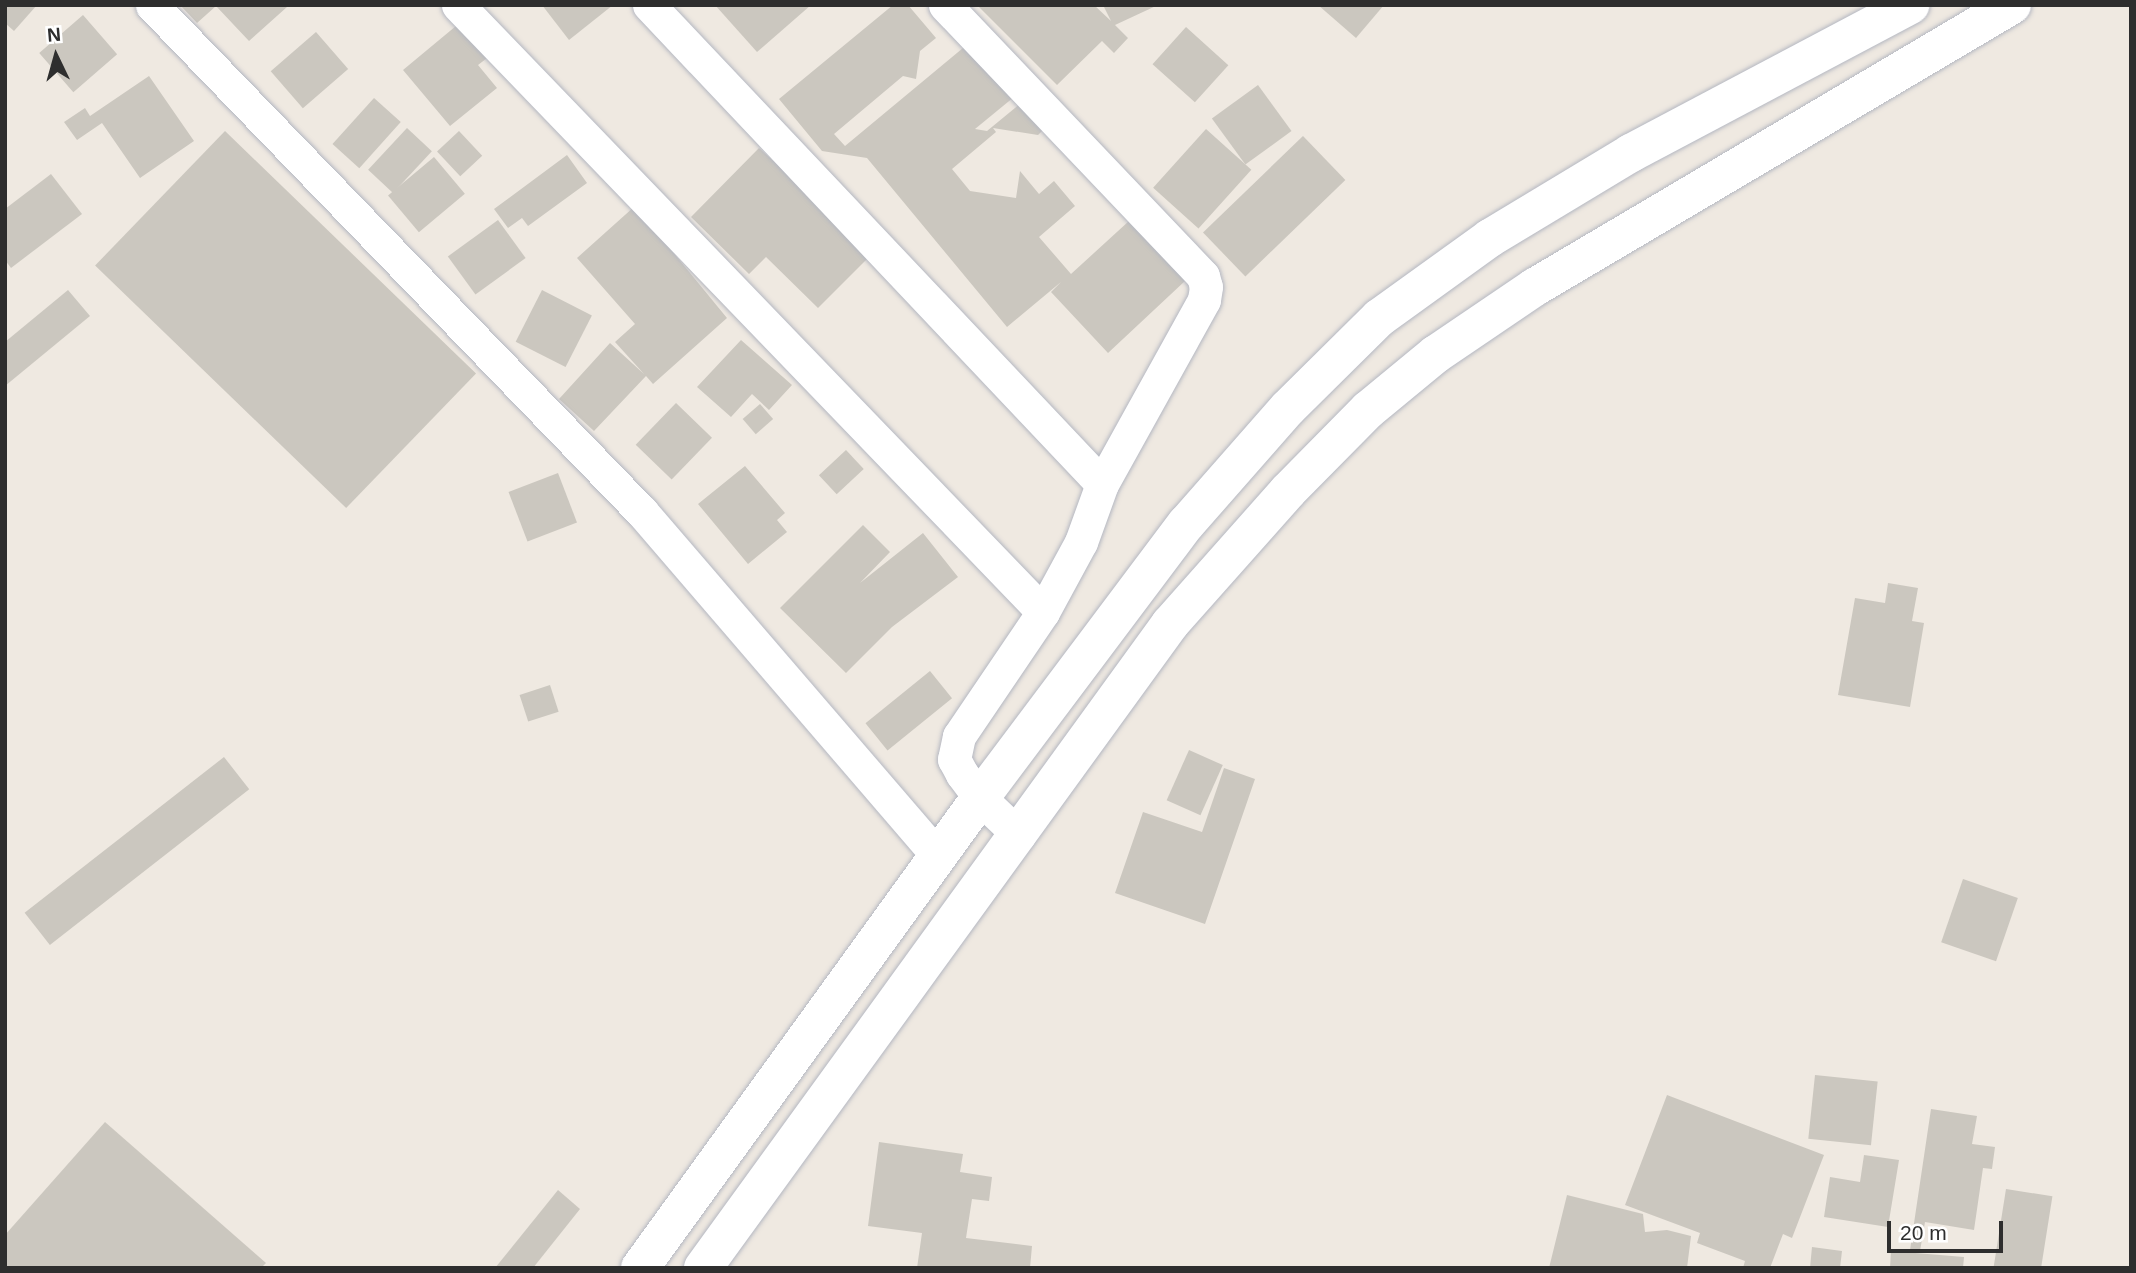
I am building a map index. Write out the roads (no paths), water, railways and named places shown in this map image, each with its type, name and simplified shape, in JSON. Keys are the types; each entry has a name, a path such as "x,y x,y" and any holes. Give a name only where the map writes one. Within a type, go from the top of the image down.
{"main road":[{"path":"640,1268 980,798 1186,524 1288,408 1380,318 1490,237 1631,153 1910,5"},
{"path":"703,1268 1170,624 1288,491 1378,402 1436,354 1535,287 2012,5"}],"street":[{"path":"152,5 642,512 938,856"},
{"path":"458,5 1043,612"},
{"path":"649,5 1102,484"},
{"path":"945,5 1203,276 1206,287 1204,300 1102,484 1081,542 1043,612 959,736 954,759 980,798 1019,835"}]}
